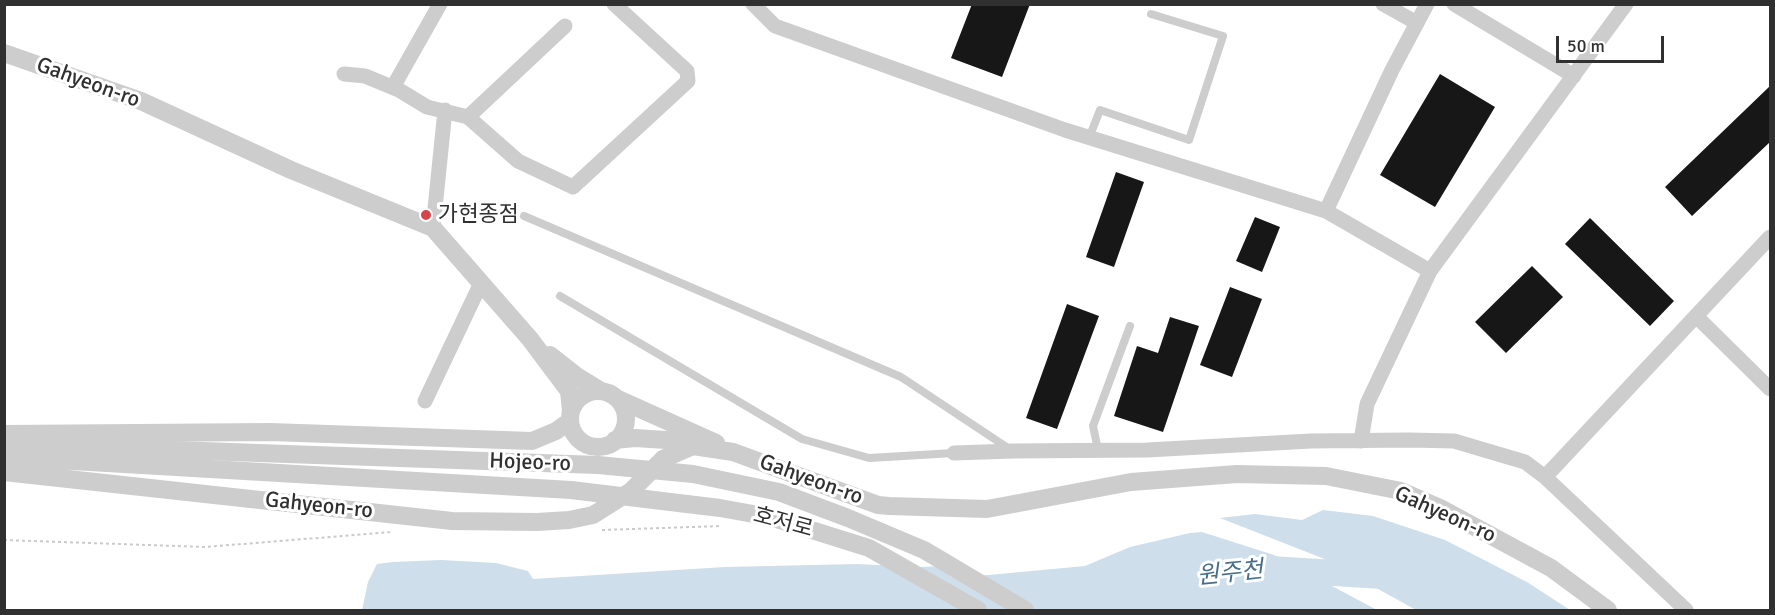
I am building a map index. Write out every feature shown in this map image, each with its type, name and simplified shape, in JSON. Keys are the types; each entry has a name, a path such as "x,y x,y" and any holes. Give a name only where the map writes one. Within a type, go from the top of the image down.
{"street":[{"path":"393,87 440,4"},
{"path":"344,74 365,76 393,87 427,107 468,117 518,161 573,187 688,81 687,71 614,4"},
{"path":"753,4 775,26 1089,138 1326,211 1430,271"},
{"path":"1383,4 1417,23"},
{"path":"1326,211 1392,70 1427,4"},
{"path":"1454,4 1574,76"},
{"path":"1360,441 1367,404 1430,271 1626,4"},
{"path":"468,117 565,26"},
{"name":"Gahyeon-ro","path":"4,53 141,101 291,170 433,228 530,339"},
{"path":"433,228 446,110"},
{"path":"1545,477 1770,237"},
{"path":"425,401 481,283"},
{"path":"1696,316 1770,389"},
{"path":"530,339 578,377 601,391 734,452"},
{"path":"530,339 569,391 576,437 591,446 600,447 615,441 635,438 666,440 693,446"},
{"path":"4,434 270,432 532,441 556,431 571,416 575,402 582,396 601,391"},
{"path":"615,441 625,426 626,416 624,407 618,399"},
{"path":"954,453 1147,450 1311,441 1454,441 1525,462 1545,477 1686,610"},
{"name":"Hojeo-ro","path":"4,444 598,465 693,474 779,492 848,518 924,550 1025,610"},
{"name":"Gahyeon-ro","path":"4,472 452,521 537,522 569,520 593,515 631,491 663,459 693,446 734,452 878,505 987,509 1131,482 1237,474 1326,476 1401,491 1440,508 1551,568 1608,610"},
{"name":"호저로","path":"4,457 571,490 720,508 770,517 870,548 978,610"}],"lane":[{"path":"1089,138 1100,110 1189,140 1223,36 1151,14"},
{"path":"524,216 901,377 1012,451"},
{"path":"560,296 801,439 870,458 954,453"},
{"path":"1098,450 1093,426 1130,326"}],"water":[{"path":"1323,510 1373,516 1445,540 1527,582 1570,610 1416,610 1322,558 1220,518 1255,514 1302,520"},
{"path":"1202,532 1274,555 1377,610 362,610 368,582 377,564 393,562 441,560 496,563 528,571 533,579 725,567 857,564 941,566 951,577 1085,566 1130,547"}],"building":[{"path":"972,4 1030,4 1002,77 951,58"},
{"path":"1440,74 1495,107 1435,207 1380,175"},
{"path":"1770,86 1770,142 1692,216 1665,187"},
{"path":"1116,172 1144,182 1114,267 1086,257"},
{"path":"1255,217 1280,227 1262,272 1236,261"},
{"path":"1590,218 1674,301 1650,326 1565,244"},
{"path":"1532,266 1563,297 1506,353 1475,322"},
{"path":"1230,287 1262,299 1232,377 1200,365"},
{"path":"1067,304 1099,316 1057,429 1026,418"},
{"path":"1170,317 1199,326 1163,432 1114,416 1137,346 1158,353"}],"waterway":[{"name":"원주천","path":"1270,569 1383,576"}],"place":[{"name":"가현종점","path":"426,215"}]}
